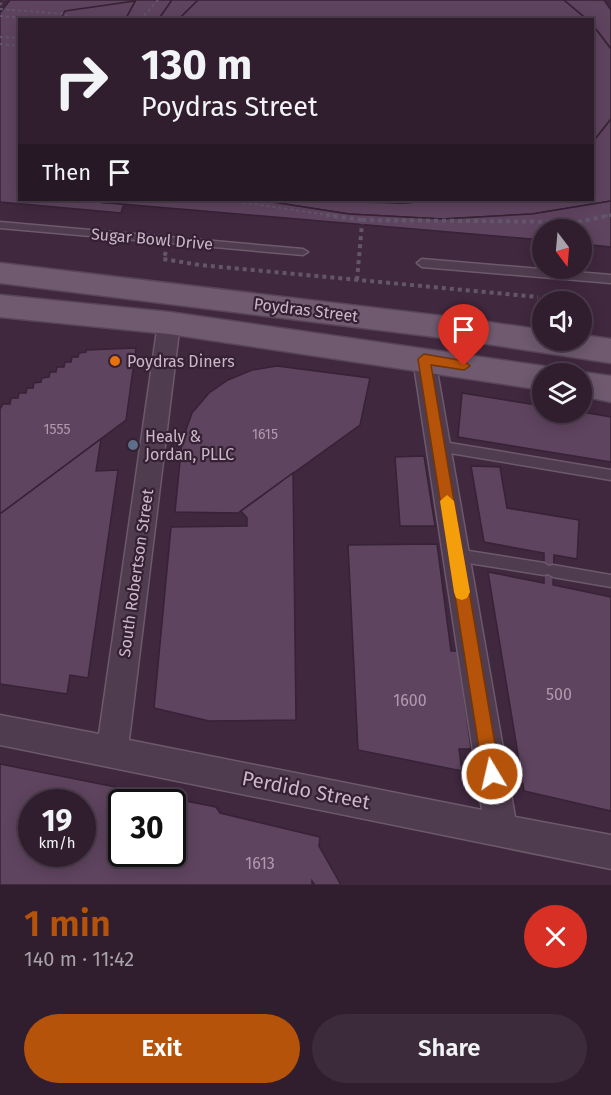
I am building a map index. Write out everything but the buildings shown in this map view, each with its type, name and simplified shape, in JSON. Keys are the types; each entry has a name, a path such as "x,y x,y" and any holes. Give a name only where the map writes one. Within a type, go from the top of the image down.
{"main road":[{"name":"Poydras Street","path":"0,273 456,328 611,351"},
{"name":"Poydras Street","path":"0,306 169,323 532,376"},
{"path":"592,386 611,389"}],"street":[{"name":"South Robertson Street","path":"112,751 169,323"},
{"path":"424,359 501,829"},
{"name":"Perdido Street","path":"0,730 611,852"}],"lane":[{"name":"Sugar Bowl Drive","path":"0,225 303,252"},
{"path":"422,263 611,279"},
{"path":"438,446 611,475"},
{"path":"456,555 611,581"}],"path":[{"path":"4,0 0,7 65,14 69,18"},
{"path":"142,18 158,0"},
{"path":"0,16 25,18"},
{"path":"0,37 18,38"},
{"path":"0,44 18,46"},
{"path":"231,201 362,222 577,222 611,215"},
{"path":"357,280 362,222"},
{"path":"171,240 164,259 200,265 532,296"}],"slow traffic":[{"path":"447,501 462,592"}],"place":[{"name":"Poydras Diners","path":"115,361"},
{"name":"Healy & Jordan, PLLC","path":"133,445"}],"route":[{"path":"464,366 424,359 492,774"}]}
